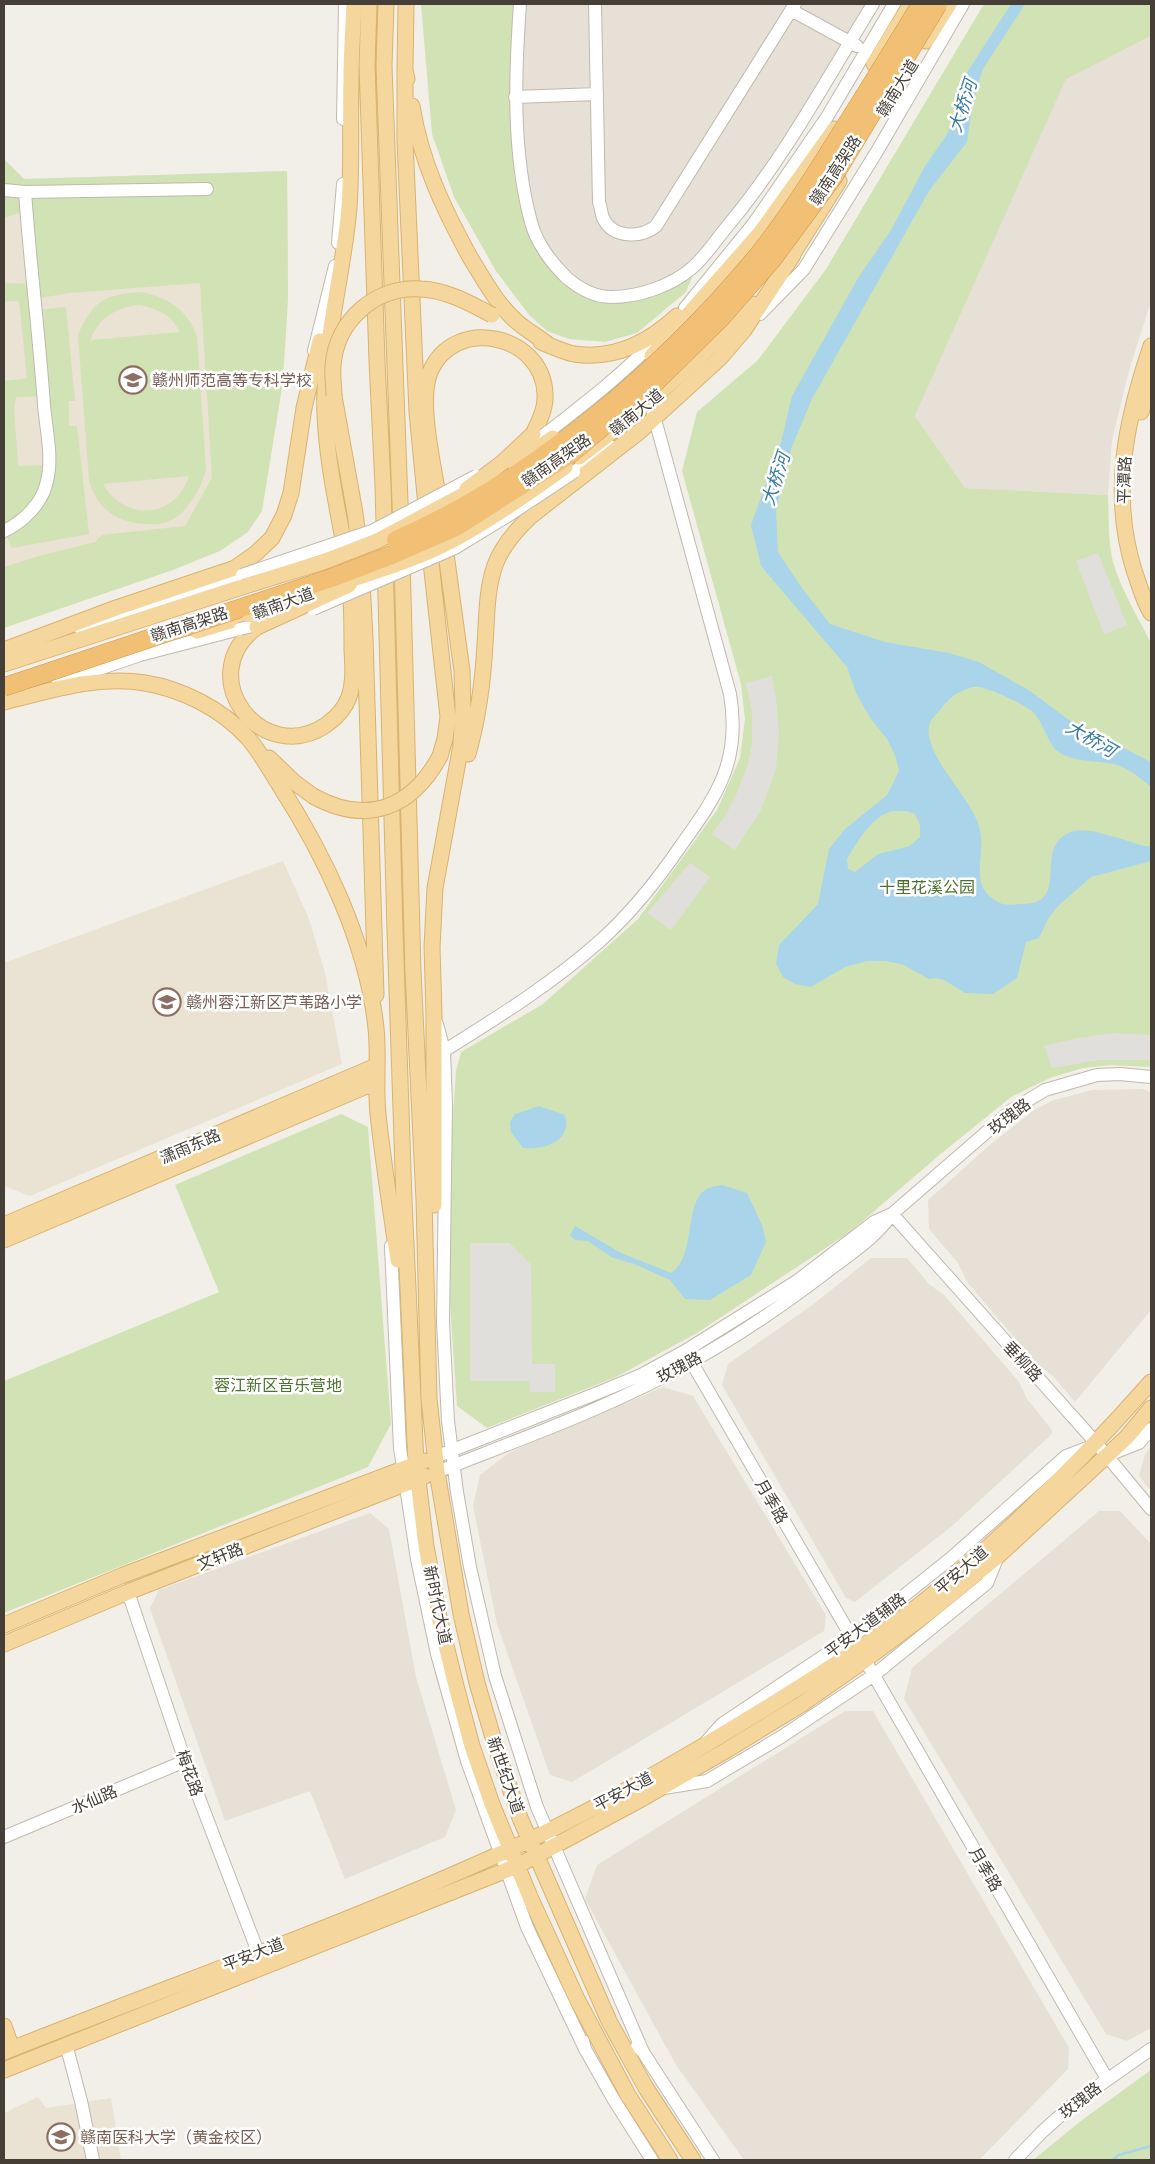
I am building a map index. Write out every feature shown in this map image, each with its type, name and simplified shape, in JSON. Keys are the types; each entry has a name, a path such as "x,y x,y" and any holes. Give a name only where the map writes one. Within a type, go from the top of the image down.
{"highway":[{"name":"赣南高架路","path":"4,676 320,573 416,531 468,503 532,462 589,422 645,374 694,326 758,255 804,192 921,4"},
{"name":"赣南高架路","path":"4,687 334,577 394,554 456,527 569,455 655,383 721,318 772,260 834,176 938,4"}],"main road":[{"path":"257,622 238,647 230,668 232,690 238,705 246,716 259,727 273,733 288,735 305,734 320,729 332,721 342,711 349,698 353,664 348,565 328,451 325,416 327,351 349,208 354,4"},
{"path":"369,4 367,65 383,486 395,939 411,1353"},
{"path":"386,4 384,66 400,482 413,971 428,1354"},
{"path":"4,702 86,683 116,680 172,688 196,700 222,717 248,738 294,782 314,796 342,809 361,811 378,809 397,802 416,790 430,775 440,756 445,739 448,716 436,616 417,412 405,141 406,4"},
{"name":"赣南大道","path":"4,664 243,581 323,562 359,548 429,515 488,482 545,435 594,407 655,354 761,232 837,126 910,4"},
{"name":"赣南大道","path":"4,696 138,649 257,622 452,540 574,472 717,341 753,304 793,255 949,4"},
{"path":"405,70 416,128 426,162 438,197 457,234 498,300 516,321 550,346"},
{"path":"411,1353 376,1082 371,790 361,561 334,396 333,366 337,345 356,312 372,300 391,292 422,289 467,301 523,335 572,354 600,355 627,349 645,342 663,329 713,282 761,232"},
{"path":"449,816 469,749 477,712 482,679 490,584 496,563 516,530 574,472 653,415 720,358 744,330 793,255"},
{"path":"4,651 116,608 235,568 255,554 272,538 284,515 290,493 312,372 324,326 336,295"},
{"path":"428,1354 439,1054 434,1015 432,947 435,888 461,745 463,710 462,671 426,409 426,390 430,372 440,356 450,347 464,340 480,337 496,338 511,343 526,353 536,364 542,377 546,395 542,413 545,435 502,463 429,515"},
{"name":"平潭路","path":"1151,346 1137,390 1121,472 1121,499 1126,540 1137,579 1151,613"},
{"name":"平潭路","path":"1151,380 1140,416 1130,471 1134,530 1138,550 1151,587"},
{"path":"248,738 291,803 323,860 337,890 359,955 376,1028"},
{"path":"413,971 434,1015"},
{"name":"潇雨东路","path":"4,1234 376,1066"},
{"name":"潇雨东路","path":"4,1234 376,1082"},
{"name":"新时代大道","path":"411,1353 410,1474 441,1625 472,1746 492,1804 505,1851"},
{"name":"新世纪大道","path":"428,1354 429,1399 436,1464 461,1614 477,1683 513,1799 609,2021 646,2088 693,2160"},
{"name":"平安大道","path":"8,2050 326,1926 505,1851 630,1788 700,1748 859,1649 994,1551 1101,1450 1151,1382"},
{"name":"平安大道","path":"1101,1450 1126,1438 1151,1408"},
{"name":"文轩路","path":"4,1625 122,1576 436,1464"},
{"name":"文轩路","path":"4,1644 410,1474"},
{"name":"平安大道","path":"4,2070 512,1868 537,1856 659,1789 802,1704 859,1649"},
{"path":"505,1851 577,1999 628,2095 670,2160"},
{"path":"4,2026 8,2050"}],"street":[{"path":"4,644 226,565 252,552 271,531 283,501 303,395 336,259 344,174 344,4"},
{"path":"520,4 515,97 523,184 531,222 542,246 560,271 577,287 593,294 622,297 656,288 676,279 693,268 775,165 873,4"},
{"path":"595,4 599,202 604,218 618,232 635,235 648,232 656,226 793,7 866,51"},
{"path":"545,435 600,392 645,352 684,309 754,224 827,118 894,4"},
{"path":"744,330 804,269 876,153 963,4"},
{"path":"515,97 597,94"},
{"path":"4,190 25,192 207,189"},
{"path":"4,531 21,522 42,496 48,481 49,466 43,377 25,192"},
{"path":"653,415 730,694 734,718 734,734 726,772 713,799 658,879 601,939 526,998 439,1054 446,1105 443,1322 448,1421 470,1567 495,1676 536,1807 643,2052 713,2160"},
{"path":"4,651 243,581 372,531 502,463"},
{"path":"4,702 140,655 240,629 257,622 297,615 437,557 509,515 574,472"},
{"name":"玫瑰路","path":"436,1464 454,1465 563,1422 645,1385 797,1281 874,1222 892,1214 1012,1110 1045,1090 1098,1075 1120,1074 1151,1077"},
{"path":"388,1186 400,1448 410,1474"},
{"name":"垂柳路","path":"892,1214 1151,1509"},
{"name":"玫瑰路","path":"436,1464 452,1450 688,1357"},
{"name":"月季路","path":"688,1357 1107,2079"},
{"name":"平安大道辅路","path":"859,1649 950,1559 1066,1456 1139,1442 1151,1429"},
{"path":"659,1789 707,1781 781,1737 874,1675 987,1583 994,1551 950,1559"},
{"name":"梅花路","path":"128,1592 185,1761 258,1952"},
{"path":"781,1737 802,1704"},
{"name":"水仙路","path":"4,1837 185,1761"},
{"path":"512,1868 527,1927 586,2049 614,2100 652,2160"},
{"path":"577,1999 580,2027 586,2049"},
{"path":"609,2021 643,2052"},
{"path":"66,2044 81,2101 93,2160"},
{"name":"玫瑰路","path":"1015,2160 1074,2103 1151,2049"}],"shaded area":[{"path":"514,4 881,4 781,166 693,275 652,295 611,301 587,299 565,282 533,244 521,208 515,183 510,69"},
{"path":"1151,36 1151,301 1128,374 1112,440 1108,495 964,488 915,416 1066,78"},
{"name":"赣州师范高等专科学校","path":"4,159 24,179 287,171 288,299 212,477 185,526 4,604"},
{"path":"1098,553 1127,625 1104,634 1076,561"},
{"path":"772,676 779,734 776,769 761,810 735,850 712,834 726,815 748,764 752,744 752,712 746,683"},
{"name":"赣州蓉江新区芦苇路小学","path":"283,861 309,919 325,973 342,1064 30,1196 4,1186 4,963"},
{"path":"690,863 710,877 671,930 647,913"},
{"path":"1114,1033 1151,1035 1151,1060 1099,1060 1052,1068 1044,1046 1078,1038"},
{"path":"1143,1089 1151,1092 1151,1310 1075,1402 1053,1376 1036,1363 967,1282 958,1263 929,1229 928,1200 991,1144 1034,1110 1054,1100 1092,1090"},
{"path":"470,1243 509,1243 531,1265 532,1364 555,1364 555,1392 530,1392 529,1381 470,1381"},
{"path":"871,1258 907,1258 929,1284 945,1296 1019,1382 1027,1399 1052,1430 1052,1434 952,1526 855,1602 846,1598 722,1385 728,1364 815,1303"},
{"path":"663,1387 693,1396 826,1615 824,1631 572,1782 550,1775 497,1624 473,1506 480,1475 510,1452"},
{"path":"1151,1446 1151,1491 1139,1476 1145,1455"},
{"path":"1099,1511 1120,1511 1151,1544 1151,2028 1127,2041 1106,2034 904,1699 912,1668"},
{"path":"370,1513 389,1529 416,1677 456,1810 445,1837 345,1879 310,1791 225,1821 150,1608 159,1590"},
{"path":"845,1711 873,1711 1069,2048 1068,2069 979,2160 744,2160 676,2065 585,1899 597,1865"},
{"name":"赣南医科大学（黄金校区）","path":"38,2097 46,2108 111,2098 121,2160 4,2160 4,2113"}],"green space":[{"path":"421,4 514,4 510,69 515,183 533,244 565,282 587,299 612,300 652,295 693,275 686,292 637,333 605,342 569,339 547,331 530,316 496,271 454,197 432,134"},
{"name":"十里花溪公园","path":"984,4 1151,4 1151,36 1066,79 915,416 965,488 1108,495 1109,537 1113,562 1125,593 1151,643 1151,1067 1112,1065 1083,1068 1050,1078 1011,1097 937,1157 850,1232 697,1333 616,1377 487,1428 457,1406 445,1232 456,1071 461,1052 543,1004 638,919 717,810 740,758 745,719 741,684 682,471 697,412 758,360 826,269"},
{"name":"赣州师范高等专科学校","path":"4,159 24,179 287,171 288,299 286,335 282,388 262,511 248,532 220,551 173,570 4,628 4,567 42,555 95,542 102,535 185,526 212,477 200,283 69,293 35,299 36,310 66,307 75,401 69,401 69,426 77,426 89,534 12,548 4,531 4,381 27,378 19,301 4,302 4,283 33,284 26,211 4,218","holes":["44,396 49,465 18,466 14,408 16,397"]},
{"path":"142,292 169,302 183,312 197,337 206,470 191,502 172,520 160,524 135,523 117,517 102,506 92,490 89,480 78,335 89,314 102,301 110,297","holes":["140,305 164,314 173,321 180,332 92,340 90,343 97,327 108,316 123,308","189,476 182,490 173,501 149,510 136,510 124,505 112,496 103,484"]},
{"name":"蓉江新区音乐营地","path":"341,1114 368,1127 391,1424 368,1467 4,1613 4,1381 219,1292 175,1185"},
{"path":"1151,2070 1151,2160 1033,2160 1082,2120"}],"water":[{"path":"1011,4 1025,4 983,69 973,101 967,142 929,191 812,399 791,449 776,510 778,552 802,588 830,624 885,642 949,653 979,662 1030,691 1069,720 1151,762 1151,787 1134,773 1119,766 1075,759 1061,754 1052,745 1034,713 1004,696 986,689 973,687 950,698 933,717 929,726 929,738 941,763 967,802 979,826 981,837 980,879 983,888 989,896 1005,904 1022,904 1037,901 1046,894 1054,848 1061,838 1074,831 1089,831 1144,846 1151,846 1151,861 1091,877 1058,906 1048,919 1039,938 1026,942 1017,978 993,994 965,993 944,980 929,979 904,965 886,961 867,961 845,967 811,987 795,984 783,977 776,964 779,945 818,904 829,849 845,829 887,795 899,771 895,755 887,739 871,719 857,695 847,667 761,566 751,525 781,442 792,396 858,278 891,230 925,166 946,136 959,109 966,74","holes":["892,811 907,811 915,814 920,825 920,837 910,846 878,854 855,872 848,869 847,859 871,824 884,814"]},
{"path":"539,1106 565,1115 565,1132 560,1138 547,1146 523,1148 511,1132 510,1122 515,1114"},
{"path":"722,1185 747,1193 762,1225 766,1242 751,1275 710,1300 685,1299 670,1280 634,1264 611,1257 588,1241 575,1240 570,1235 575,1226 621,1253 671,1273 679,1265 684,1255 695,1205 700,1195 709,1188"}],"waterway":[{"name":"大桥河","path":"1112,2160 1119,2155 1151,2146"}],"place":[{"name":"赣州师范高等专科学校","path":"133,380"},
{"name":"赣州蓉江新区芦苇路小学","path":"167,1002"},
{"name":"赣南医科大学（黄金校区）","path":"61,2137"}]}
